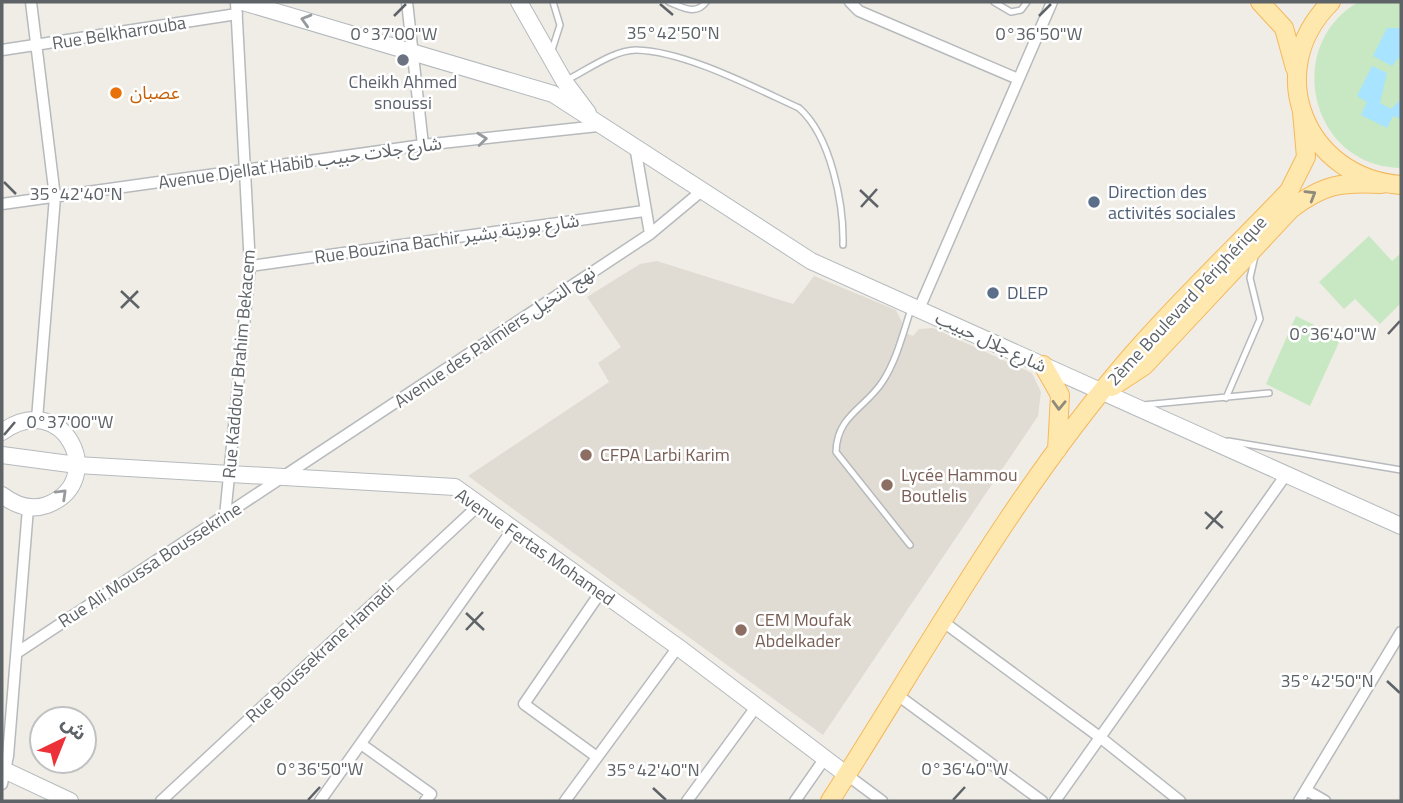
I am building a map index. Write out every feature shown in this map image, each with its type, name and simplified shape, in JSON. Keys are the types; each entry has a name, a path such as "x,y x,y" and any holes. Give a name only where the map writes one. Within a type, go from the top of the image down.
{"main road":[{"path":"1261,2 1284,28 1297,74"},
{"path":"1297,74 1303,44 1311,27 1331,2"},
{"name":"2ème Boulevard Périphérique","path":"1103,393 1125,363 1289,191 1306,157 1297,74"},
{"path":"1302,112 1319,144 1336,162 1357,176 1381,184"},
{"name":"2ème Boulevard Périphérique","path":"1103,393 1144,366 1258,244 1310,194 1346,182 1401,185"},
{"path":"1043,365 1060,395 1057,450"},
{"path":"830,801 980,559 1057,450 1103,393"}],"street":[{"path":"31,2 55,197 37,419"},
{"path":"407,2 423,145"},
{"path":"519,2 564,81 598,126"},
{"path":"850,2 859,10 1018,79"},
{"path":"915,307 1052,2"},
{"name":"Rue Belkharrouba","path":"2,50 37,46 239,6"},
{"name":"شارع جلال حبيب","path":"239,6 414,51 553,94 598,126 635,146 811,261 1401,526"},
{"name":"Rue Kaddour Brahim Bekacem","path":"225,516 250,266 239,6"},
{"name":"Avenue Djellat Habib شارع جلات حبيب","path":"2,204 423,145 598,126"},
{"path":"635,146 649,234"},
{"name":"Avenue des Palmiers نهج النخيل","path":"283,479 649,234 704,190"},
{"name":"Rue Bouzina Bachir شارع بوزينة بشير","path":"250,266 644,211"},
{"path":"2,432 12,424 37,419 61,429 70,439 77,465 75,479 56,502 28,508 2,495"},
{"name":"Avenue Fertas Mohamed","path":"2,455 77,465 455,488 678,647 846,775"},
{"path":"1055,801 1285,476"},
{"name":"Rue Ali Moussa Boussekrine","path":"18,652 283,479"},
{"name":"Rue Boussekrane Hamadi","path":"161,801 479,505"},
{"path":"28,508 18,652 3,775 70,801"},
{"path":"320,801 513,529"},
{"path":"597,757 524,704 600,593"},
{"path":"942,621 1101,738 1181,801"},
{"path":"1299,801 1401,632"},
{"path":"565,801 678,647"},
{"path":"895,694 1042,801"},
{"path":"687,801 756,707"},
{"path":"361,744 431,794 425,801"},
{"path":"794,801 825,758"},
{"path":"846,775 881,801"},
{"path":"1306,790 1325,801"}],"lane":[{"path":"550,56 560,25 553,2"},
{"path":"669,2 691,10 706,2"},
{"path":"994,2 1011,12 1021,10 1027,2"},
{"path":"564,81 609,58 635,50 688,61 799,108 810,118 825,146 843,221 842,245"},
{"path":"1226,398 1260,319 1250,278 1258,244"},
{"path":"910,545 836,452 841,426 882,383 915,307"},
{"path":"1130,406 1269,393"},
{"path":"1194,435 1401,470"}],"shaded area":[{"path":"657,261 793,304 814,276 896,310 902,322 901,331 913,336 919,329 933,328 1032,373 1041,392 1038,416 823,735 468,476 609,382 598,363 621,347 587,297 640,264"}],"green space":[{"path":"1358,2 1401,2 1401,168 1370,162 1346,148 1328,127 1317,102 1314,74 1320,47 1334,22"},
{"path":"1369,236 1392,261 1401,253 1401,303 1380,324 1355,299 1344,309 1319,282"},
{"path":"1296,316 1341,338 1310,406 1266,384"}],"water":[{"path":"1387,28 1401,28 1401,55 1392,66 1373,56"},
{"path":"1372,66 1387,73 1380,103 1391,109 1401,99 1401,119 1393,116 1387,128 1361,115 1367,102 1357,96"}],"place":[{"name":"Cheikh Ahmed snoussi","path":"403,60"},
{"name":"عصبان","path":"116,93"},
{"name":"Direction des activités sociales","path":"1094,202"},
{"name":"DLEP","path":"993,293"},
{"name":"CFPA Larbi Karim","path":"586,455"},
{"name":"Lycée Hammou Boutlelis","path":"887,485"},
{"name":"CEM Moufak Abdelkader","path":"741,630"}]}
